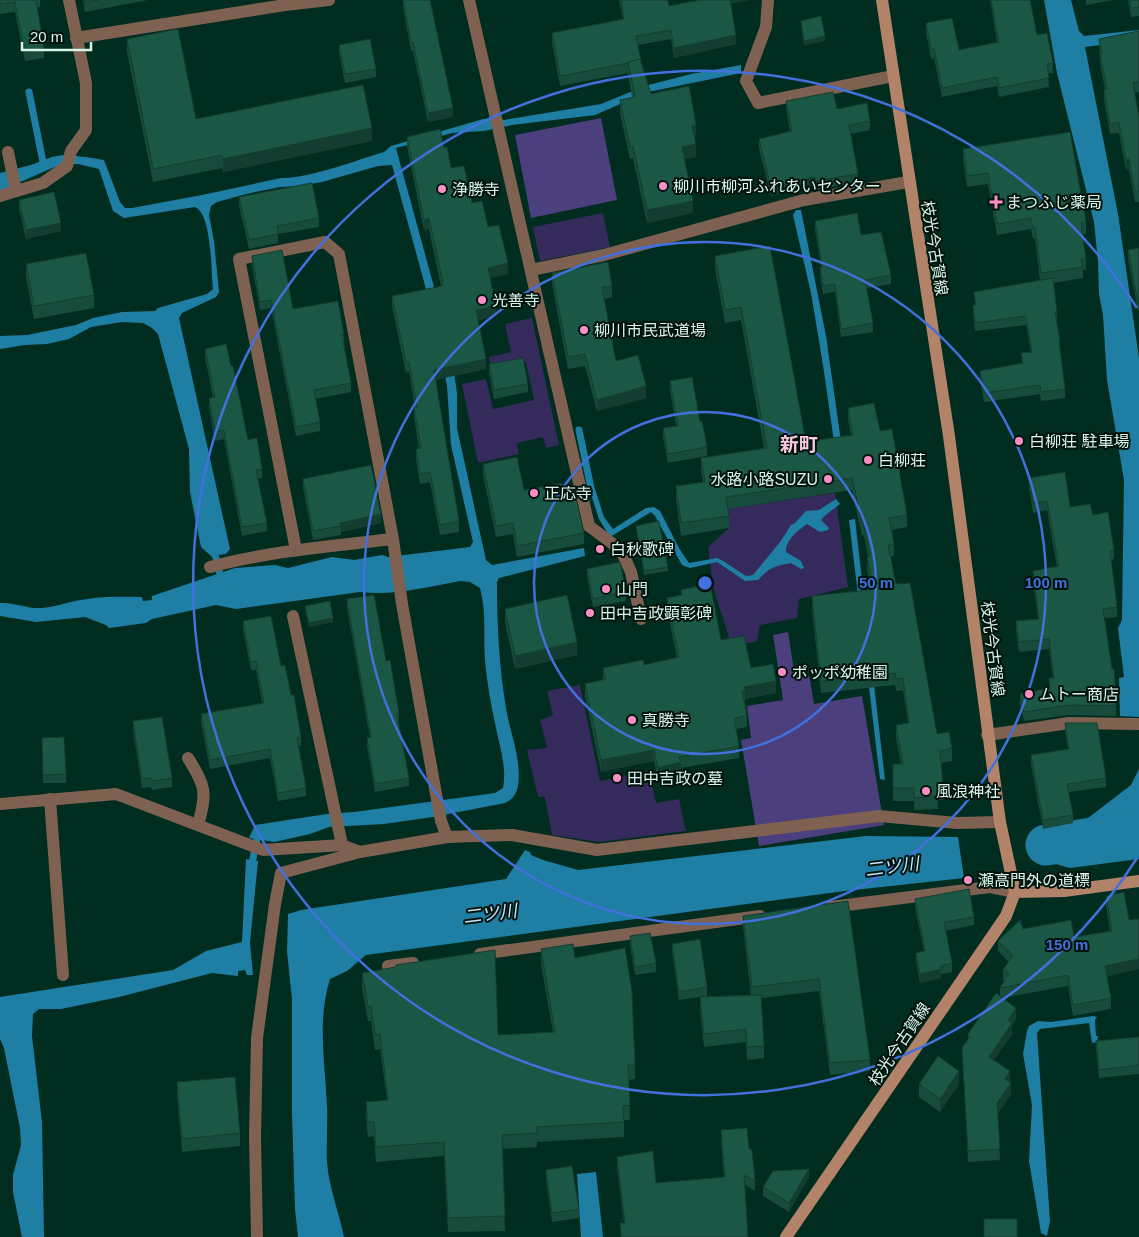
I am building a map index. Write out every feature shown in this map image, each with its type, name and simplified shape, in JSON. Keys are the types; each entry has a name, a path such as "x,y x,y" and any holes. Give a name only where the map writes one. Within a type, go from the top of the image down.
{"main road":[{"name":"枝光今古賀線","path":"786,1237 1006,916 1015,892 1000,822 949,436 908,182 882,0"},
{"path":"1015,892 1064,891 1139,881"}],"street":[{"path":"0,196 42,183 67,166 71,151 86,130 86,83 69,0"},
{"path":"76,38 284,5 329,0"},
{"path":"469,0 592,529 620,550 631,572 641,619"},
{"path":"768,0 766,27 746,81 758,103 893,76"},
{"path":"8,152 16,191"},
{"path":"531,270 604,254 799,202 908,182"},
{"path":"296,550 239,259 325,242 339,254 393,539 436,794 441,820 447,837"},
{"path":"210,567 296,550 393,539"},
{"path":"293,616 341,839"},
{"path":"988,735 1069,723 1139,724"},
{"path":"188,758 202,782 204,803 198,825"},
{"path":"0,804 116,794 264,850 341,839 360,852"},
{"path":"50,799 63,975"},
{"path":"257,1237 255,1156 257,1038 281,873 360,852 447,837 512,835 597,850 879,816 957,823 1000,822"},
{"path":"820,908 990,887 1015,892"},
{"path":"465,956 771,915"},
{"path":"388,966 426,961"}],"shaded area":[{"path":"601,118 617,200 531,218 515,135"},
{"path":"603,213 610,247 540,261 533,227"},
{"path":"532,318 559,445 546,448 543,437 517,443 519,454 478,463 462,384 486,379 493,409 534,400 526,362 491,369 489,357 511,352 505,324"},
{"path":"835,493 848,587 799,599 797,618 760,625 757,641 732,647 713,587 708,547 729,528 726,509"},
{"path":"788,632 795,677 809,675 814,704 862,696 884,825 759,846 741,740 751,738 747,706 783,700 773,635"},
{"path":"580,685 600,781 649,772 656,803 679,799 686,831 599,842 552,835 545,797 538,797 527,750 547,748 540,720 553,715 547,691"}],"water":[{"path":"1044,0 1071,0 1079,31 1084,36 1139,30 1139,40 1085,47 1118,214 1139,358 1139,717 1120,716 1119,678 1124,677 1118,628 1122,620 1124,480 1107,380 1094,222 1057,73"},
{"path":"741,65 741,73 648,92 595,115 512,125 484,131 452,133 396,148 452,359 457,393 457,428 486,560 492,565 584,548 585,556 499,578 497,582 498,630 502,677 519,776 515,795 510,800 505,803 433,817 384,824 329,827 310,834 274,842 249,838 255,825 495,793 503,788 504,766 491,703 484,652 482,598 480,588 470,582 460,581 398,592 360,592 236,609 216,605 152,619 146,623 109,628 85,617 36,622 0,616 0,603 42,608 101,597 142,597 143,601 152,600 152,596 235,568 275,565 288,568 332,557 354,560 382,555 388,557 470,547 473,542 451,445 447,386 429,300 392,165 378,166 322,182 280,187 246,194 217,202 211,206 209,215 214,241 219,292 216,297 182,313 179,318 230,549 226,554 211,556 201,547 190,492 189,449 158,334 152,328 143,323 122,322 91,327 69,339 47,344 0,349 0,336 27,335 76,325 93,318 122,312 155,311 158,308 207,294 213,289 211,257 208,232 201,212 195,207 124,218 113,211 99,169 78,164 59,165 0,191 0,173 63,155 104,160 120,202 125,208 132,208 318,172 384,152 391,146 483,119 504,120 601,104 645,86 691,74"},
{"path":"796,210 801,210 827,341 829,363 823,365 811,293 793,215"},
{"path":"588,485 592,485 595,489 604,517 613,529 646,508 654,507 660,511 689,563 717,558 746,576 753,575 780,542 791,525 806,511 819,510 836,499 840,504 821,520 829,528 828,530 820,532 807,524 790,540 786,552 801,561 804,568 801,569 791,563 781,565 769,570 758,580 745,581 717,562 690,568 682,565 651,512 610,537 599,519"},
{"path":"855,519 885,780 880,779 849,520"},
{"path":"1139,769 1139,859 1070,868 1052,863 1047,833 1075,828 1131,785"},
{"path":"866,836 958,837 964,878 845,891 366,955 347,971 330,979 326,994 323,1026 327,1162 344,1237 298,1237 295,1209 292,1113 292,999 287,952 288,914 301,910 506,879 525,850 543,860 578,870"},
{"path":"246,859 258,861 250,943 253,975 247,975 245,970 238,971 238,976 212,973 119,997 61,1009 39,1009 33,1014 32,1036 42,1122 44,1237 22,1237 13,1192 13,1175 21,1145 20,1128 4,1048 0,1039 0,997 173,970 206,951 242,942"},
{"path":"1097,1017 1095,1020 1096,1036 1098,1036 1097,1042 1092,1043 1089,1023 1040,1029 1037,1033 1050,1221 1047,1236 1041,1233 1029,1161 1032,1105 1023,1054 1027,1031 1029,1026 1038,1021 1051,1022"},
{"path":"596,1172 603,1237 581,1237 577,1174"}],"building":[{"path":"0,0 36,0 44,48 25,52 15,2 0,4"},
{"path":"85,0 99,0 85,3"},
{"path":"403,0 430,0 453,108 428,113"},
{"path":"621,0 668,0 669,6 700,0 730,0 736,35 674,48 671,30 636,36 641,61 640,59 560,76 552,33 624,19"},
{"path":"991,0 1030,0 1037,35 1047,33 1053,63 1047,64 1049,78 999,88 997,77 942,88 934,49 931,49 926,23 952,18 959,50 999,42"},
{"path":"1130,0 1139,0 1139,7 1131,8"},
{"path":"821,16 825,36 804,41 801,21"},
{"path":"178,29 196,119 363,85 372,128 223,159 222,155 153,169 127,39"},
{"path":"1139,31 1139,82 1133,83 1139,118 1139,191 1135,192 1129,159 1126,160 1119,122 1110,124 1104,89 1107,89 1099,39"},
{"path":"370,39 376,69 345,74 339,45"},
{"name":"柳川市柳河ふれあいセンター","path":"640,59 651,94 689,86 696,125 692,126 696,144 682,147 693,201 647,210 633,146 630,147 620,100 635,97 628,62"},
{"path":"833,92 837,109 867,103 870,121 849,125 858,174 816,181 815,177 771,188 759,139 792,131 786,101"},
{"path":"440,129 444,148 447,147 451,168 464,166 472,203 482,201 488,227 499,225 508,263 488,268 496,306 476,310 486,359 434,370 459,521 440,525 430,472 420,474 416,449 421,448 414,408 417,407 409,362 406,362 392,296 442,286 441,282 443,282 429,218 424,220 407,137"},
{"path":"1070,132 1086,222 1081,223 1086,259 1081,259 1083,267 1041,273 1035,227 1033,228 1031,218 997,224 988,173 967,176 963,149"},
{"path":"312,183 319,218 277,226 278,234 249,240 239,197"},
{"path":"54,192 61,223 26,230 19,200"},
{"path":"857,213 861,235 881,232 891,275 865,280 873,323 841,329 835,284 823,286 815,221"},
{"path":"770,246 806,442 853,435 848,408 874,403 880,431 892,429 907,515 889,518 894,544 888,545 896,584 910,583 937,734 949,732 952,748 940,751 943,787 937,787 938,796 914,798 914,788 893,788 893,764 903,764 896,725 909,723 903,678 896,679 895,673 821,681 812,596 868,590 868,588 873,587 867,557 870,556 864,523 862,523 852,478 726,497 729,516 681,523 676,486 705,482 701,458 767,448 741,307 725,310 715,256"},
{"path":"1139,248 1139,303 1138,303 1128,250"},
{"path":"282,250 293,309 338,301 351,383 314,390 320,422 296,427 271,300 260,302 252,256"},
{"path":"86,253 94,295 34,306 26,264"},
{"name":"柳川市民武道場","path":"608,262 612,286 602,287 616,361 638,355 646,386 597,400 585,354 568,357 552,273"},
{"path":"1053,278 1057,312 1055,312 1065,389 1041,392 1040,385 984,393 980,371 1023,363 1021,353 1032,352 1026,316 975,323 973,305 976,305 974,292"},
{"path":"226,344 231,366 233,366 248,440 257,438 262,469 256,470 267,523 242,527 224,430 215,432 209,398 215,397 205,349"},
{"path":"523,358 528,384 494,390 489,364"},
{"path":"692,377 700,422 702,421 707,447 668,454 663,428 678,426 670,381"},
{"path":"517,457 524,490 562,483 564,490 574,488 584,533 517,546 513,523 496,526 483,464"},
{"path":"371,465 381,514 340,523 341,526 313,531 303,479"},
{"path":"1065,472 1070,507 1090,504 1093,515 1108,512 1114,550 1110,551 1117,607 1103,609 1112,669 1114,669 1116,706 1069,705 1024,712 1020,694 1050,688 1049,678 1054,678 1049,639 1019,642 1016,621 1039,619 1033,571 1059,566 1047,501 1033,503 1029,478"},
{"path":"659,521 668,567 644,571 636,526"},
{"name":"山門","path":"620,562 626,592 593,599 587,569"},
{"path":"703,585 703,590 711,588 721,640 744,636 751,668 773,664 776,681 744,687 745,691 742,691 747,716 734,718 739,746 679,757 681,762 658,768 654,750 601,760 585,684 606,679 603,668 643,660 644,665 679,657 667,598 682,595 681,590"},
{"path":"374,595 386,661 390,660 399,713 397,714 409,778 375,784 367,738 371,737 347,599"},
{"path":"567,595 577,642 515,656 505,609"},
{"path":"330,601 333,618 309,623 305,606"},
{"path":"271,616 281,666 285,665 291,695 294,695 301,737 297,738 306,788 278,793 270,749 210,760 201,714 264,703 256,661 251,662 243,621"},
{"path":"162,717 172,778 152,781 151,778 142,779 133,721"},
{"path":"1065,723 1097,723 1106,778 1067,784 1073,815 1043,820 1031,755 1069,749"},
{"path":"64,737 66,774 43,775 42,738"},
{"path":"969,889 974,917 944,922 952,963 941,966 941,969 920,974 916,953 925,951 915,899"},
{"path":"1124,892 1129,920 1139,919 1139,959 1105,966 1111,998 1073,1005 1068,975 1000,988 1009,974 1003,970 1013,955 998,941 1020,920 1023,929 1071,920 1074,937 1112,931 1106,896"},
{"path":"848,901 870,1060 830,1063 819,979 752,987 743,916"},
{"path":"650,933 656,963 635,967 630,936"},
{"path":"700,939 707,987 679,992 672,944"},
{"path":"573,944 575,958 625,948 632,992 635,1065 628,1065 630,1105 623,1106 624,1122 536,1127 537,1133 502,1135 505,1216 448,1218 444,1142 376,1147 374,1122 368,1122 366,1102 388,1100 380,1034 375,1035 371,1006 368,1007 362,973 396,967 396,965 495,950 498,1035 555,1032 541,949"},
{"path":"996,993 1016,1008 1008,1021 1012,1023 989,1057 1010,1071 1005,1079 1011,1083 997,1103 1000,1149 968,1151 962,1048 970,1036 968,1034"},
{"path":"761,995 764,1046 747,1047 746,1029 704,1034 700,997"},
{"path":"1139,1037 1139,1065 1099,1070 1096,1041"},
{"path":"938,1056 959,1071 940,1099 919,1084"},
{"path":"235,1077 240,1133 182,1139 177,1082"},
{"path":"747,1128 749,1149 752,1150 755,1181 744,1175 748,1237 621,1237 620,1223 625,1223 617,1157 653,1151 656,1183 725,1177 721,1130"},
{"path":"572,1166 579,1209 552,1213 546,1170"},
{"path":"809,1169 789,1203 763,1187 773,1171"},
{"path":"984,1219 1017,1219 1017,1237 984,1237"}],"waterway":[{"path":"29,92 44,167"},
{"path":"825,354 838,445"},
{"path":"579,430 592,493"},
{"path":"213,547 222,582"},
{"name":"二ツ川","path":"1046,845 1139,831"},
{"path":"251,869 258,833 261,833"}],"place":[{"name":"柳川市柳河ふれあいセンター","path":"663,186"},
{"name":"浄勝寺","path":"442,189"},
{"name":"まつふじ薬局","path":"996,202"},
{"name":"光善寺","path":"482,300"},
{"name":"柳川市民武道場","path":"584,330"},
{"name":"白柳荘 駐車場","path":"1019,441"},
{"name":"白柳荘","path":"868,460"},
{"name":"水路小路SUZU","path":"828,479"},
{"name":"正応寺","path":"534,493"},
{"name":"白秋歌碑","path":"600,549"},
{"name":"山門","path":"606,589"},
{"name":"田中吉政顕彰碑","path":"590,613"},
{"name":"ポッポ幼稚園","path":"782,672"},
{"name":"ムトー商店","path":"1029,694"},
{"name":"真勝寺","path":"632,720"},
{"name":"田中吉政の墓","path":"617,778"},
{"name":"風浪神社","path":"926,791"},
{"name":"瀬高門外の道標","path":"968,880"}],"district":[{"name":"新町","path":"799,444"}]}
